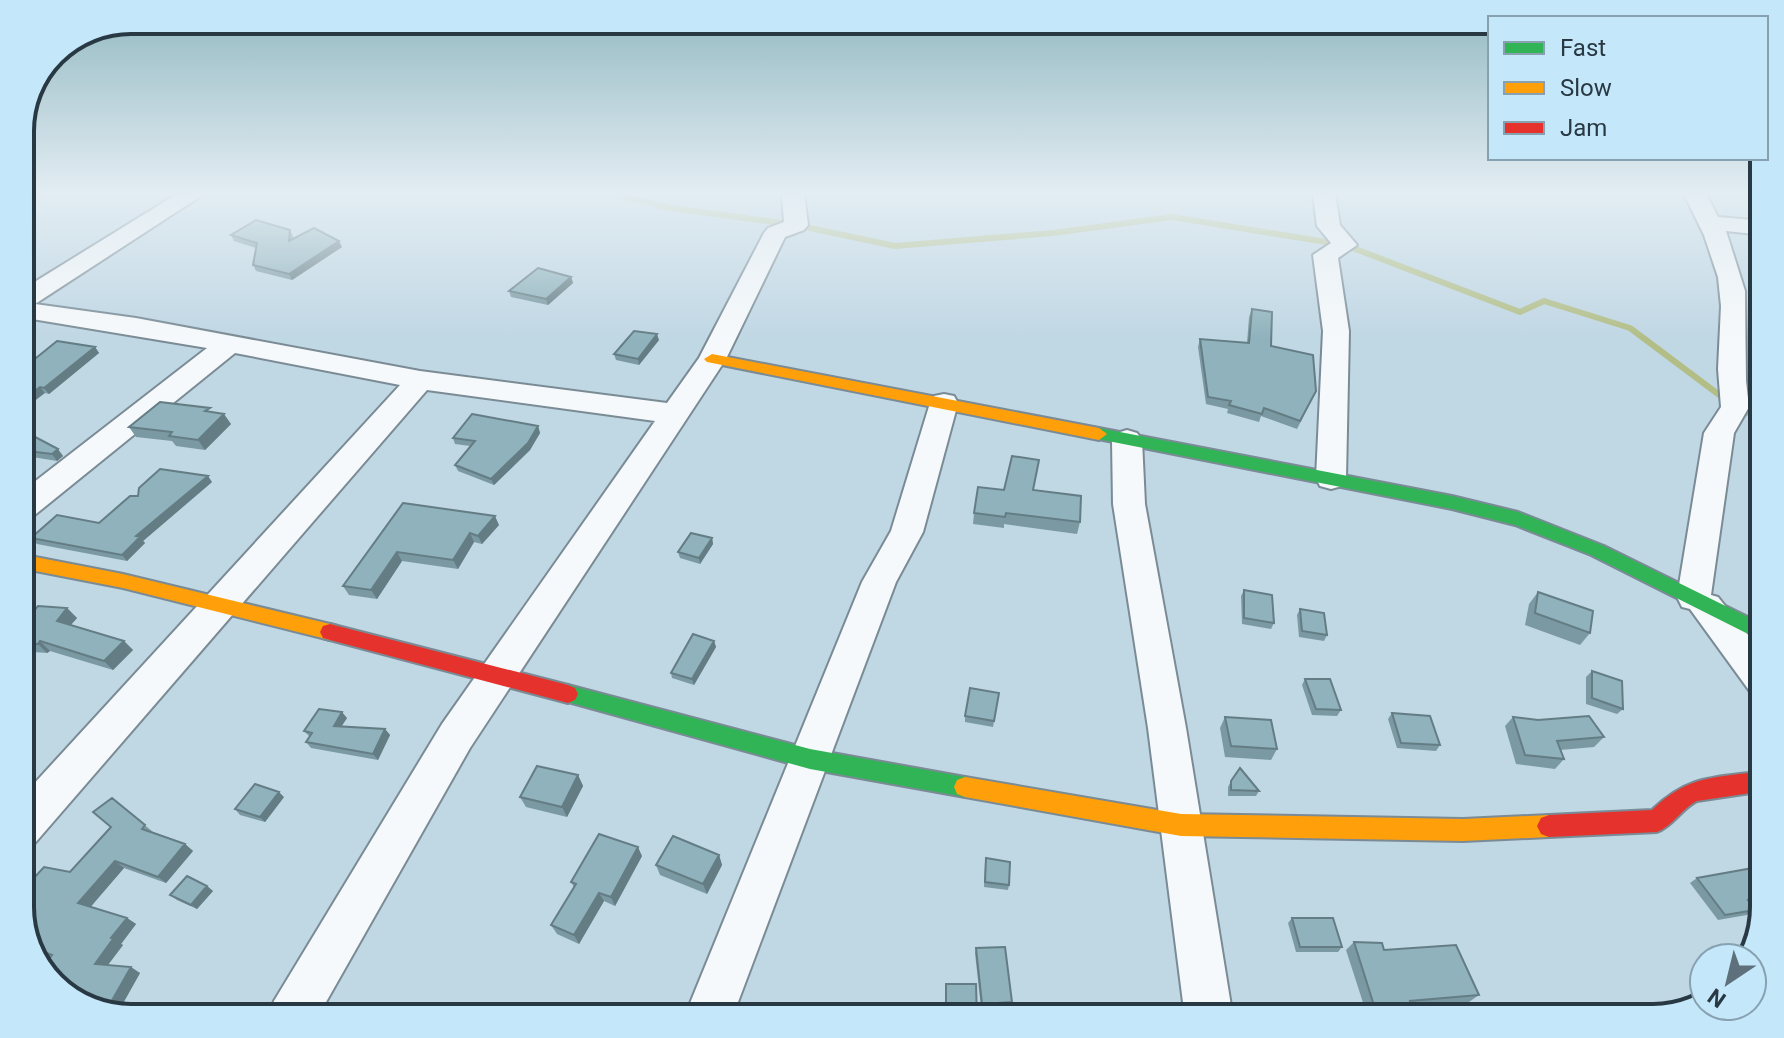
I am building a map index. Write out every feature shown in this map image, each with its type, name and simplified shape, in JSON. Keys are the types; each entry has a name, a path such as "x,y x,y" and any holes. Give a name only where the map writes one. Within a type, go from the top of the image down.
{"street":[{"path":"34,293 115,242"},
{"path":"299,1004 456,736 712,359 771,242"},
{"path":"1331,478 1336,331 1325,255 1345,245 1343,242"},
{"path":"1718,242 1730,275 1734,306 1729,378 1735,407 1719,433 1700,602 1750,664"},
{"path":"34,311 420,380 676,414"},
{"path":"34,499 229,344"},
{"path":"712,359 1331,478 1439,500 1536,525 1611,554 1750,627"},
{"path":"34,813 420,380"},
{"path":"714,1004 879,582 907,532 944,403"},
{"path":"1127,440 1129,504 1141,561 1207,1004"},
{"path":"34,564 218,604 810,759 1181,825 1463,830 1657,821 1680,798 1694,791 1750,783"}],"building":[{"path":"337,242 289,274 253,265 257,243"},
{"path":"538,268 571,277 546,299 509,291"},
{"path":"1252,309 1272,312 1271,346 1313,355 1316,391 1300,421 1264,408 1262,414 1229,405 1231,401 1208,397 1200,339 1249,343"},
{"path":"634,331 657,334 638,359 614,354"},
{"path":"57,341 95,347 44,388 34,392 34,360"},
{"path":"160,402 210,408 205,411 224,414 198,440 169,436 172,432 129,427"},
{"path":"472,414 538,426 528,443 491,479 455,465 475,441 453,438"},
{"path":"34,436 58,449 52,454 34,452"},
{"path":"1012,456 1039,460 1033,490 1081,496 1080,522 1006,513 1005,517 974,513 978,487 1004,490"},
{"path":"160,469 208,476 136,536 140,537 122,555 34,539 57,515 99,523 130,496 138,496 139,488"},
{"path":"403,503 495,516 478,536 470,533 453,560 397,552 371,590 343,586"},
{"path":"691,533 712,538 699,558 678,552"},
{"path":"1244,590 1272,595 1274,623 1244,618"},
{"path":"1538,592 1593,611 1590,633 1535,613"},
{"path":"38,606 67,608 57,621 124,641 104,661 40,641 34,644 34,611"},
{"path":"1300,609 1324,613 1327,635 1302,631"},
{"path":"693,634 714,641 692,679 671,673"},
{"path":"1592,671 1622,681 1623,709 1592,698"},
{"path":"1305,679 1330,679 1341,710 1316,709"},
{"path":"970,688 999,693 994,721 965,716"},
{"path":"319,709 342,712 334,726 385,729 373,754 306,742 312,733 304,731"},
{"path":"1392,713 1430,716 1440,745 1401,743"},
{"path":"1589,716 1604,737 1557,741 1564,759 1525,755 1513,717 1538,720"},
{"path":"1225,717 1271,720 1277,749 1231,746"},
{"path":"537,766 578,775 562,807 520,797"},
{"path":"1240,768 1259,791 1231,790 1231,781"},
{"path":"255,784 279,792 260,817 235,809"},
{"path":"112,798 145,825 142,829 185,844 158,877 115,861 78,903 127,918 95,964 131,967 111,1002 82,991 62,976 49,959 52,955 45,953 41,944 34,913 34,878 44,867 70,872 111,827 93,812"},
{"path":"599,834 638,847 611,897 599,893 574,935 551,925 576,884 571,882"},
{"path":"673,836 719,855 703,884 656,865"},
{"path":"986,858 1010,862 1009,885 985,882"},
{"path":"1750,869 1750,911 1725,915 1697,878"},
{"path":"187,876 207,886 191,905 170,895"},
{"path":"1292,918 1333,918 1342,947 1300,947"},
{"path":"1354,942 1382,943 1384,950 1456,945 1479,995 1410,1001 1411,1004 1374,1004"},
{"path":"1005,947 1012,1002 982,1004 976,948"},
{"path":"946,984 976,984 977,1004 946,1004"}],"waterway":[{"path":"878,242 895,246 938,242"},
{"path":"1329,242 1345,245 1520,312 1544,301 1630,328 1726,400"},
{"path":"1737,408 1750,413"}],"traffic: fast":[{"path":"1099,434 1452,502 1518,519 1598,550 1750,627"},
{"path":"568,694 810,759 965,787"}],"traffic: slow":[{"path":"712,359 1099,434"},
{"path":"34,564 123,581 330,632"},
{"path":"965,787 1181,825 1463,830 1549,826"}],"traffic: jam":[{"path":"330,632 568,694"},
{"path":"1549,826 1657,821 1680,798 1694,791 1750,783"}]}
